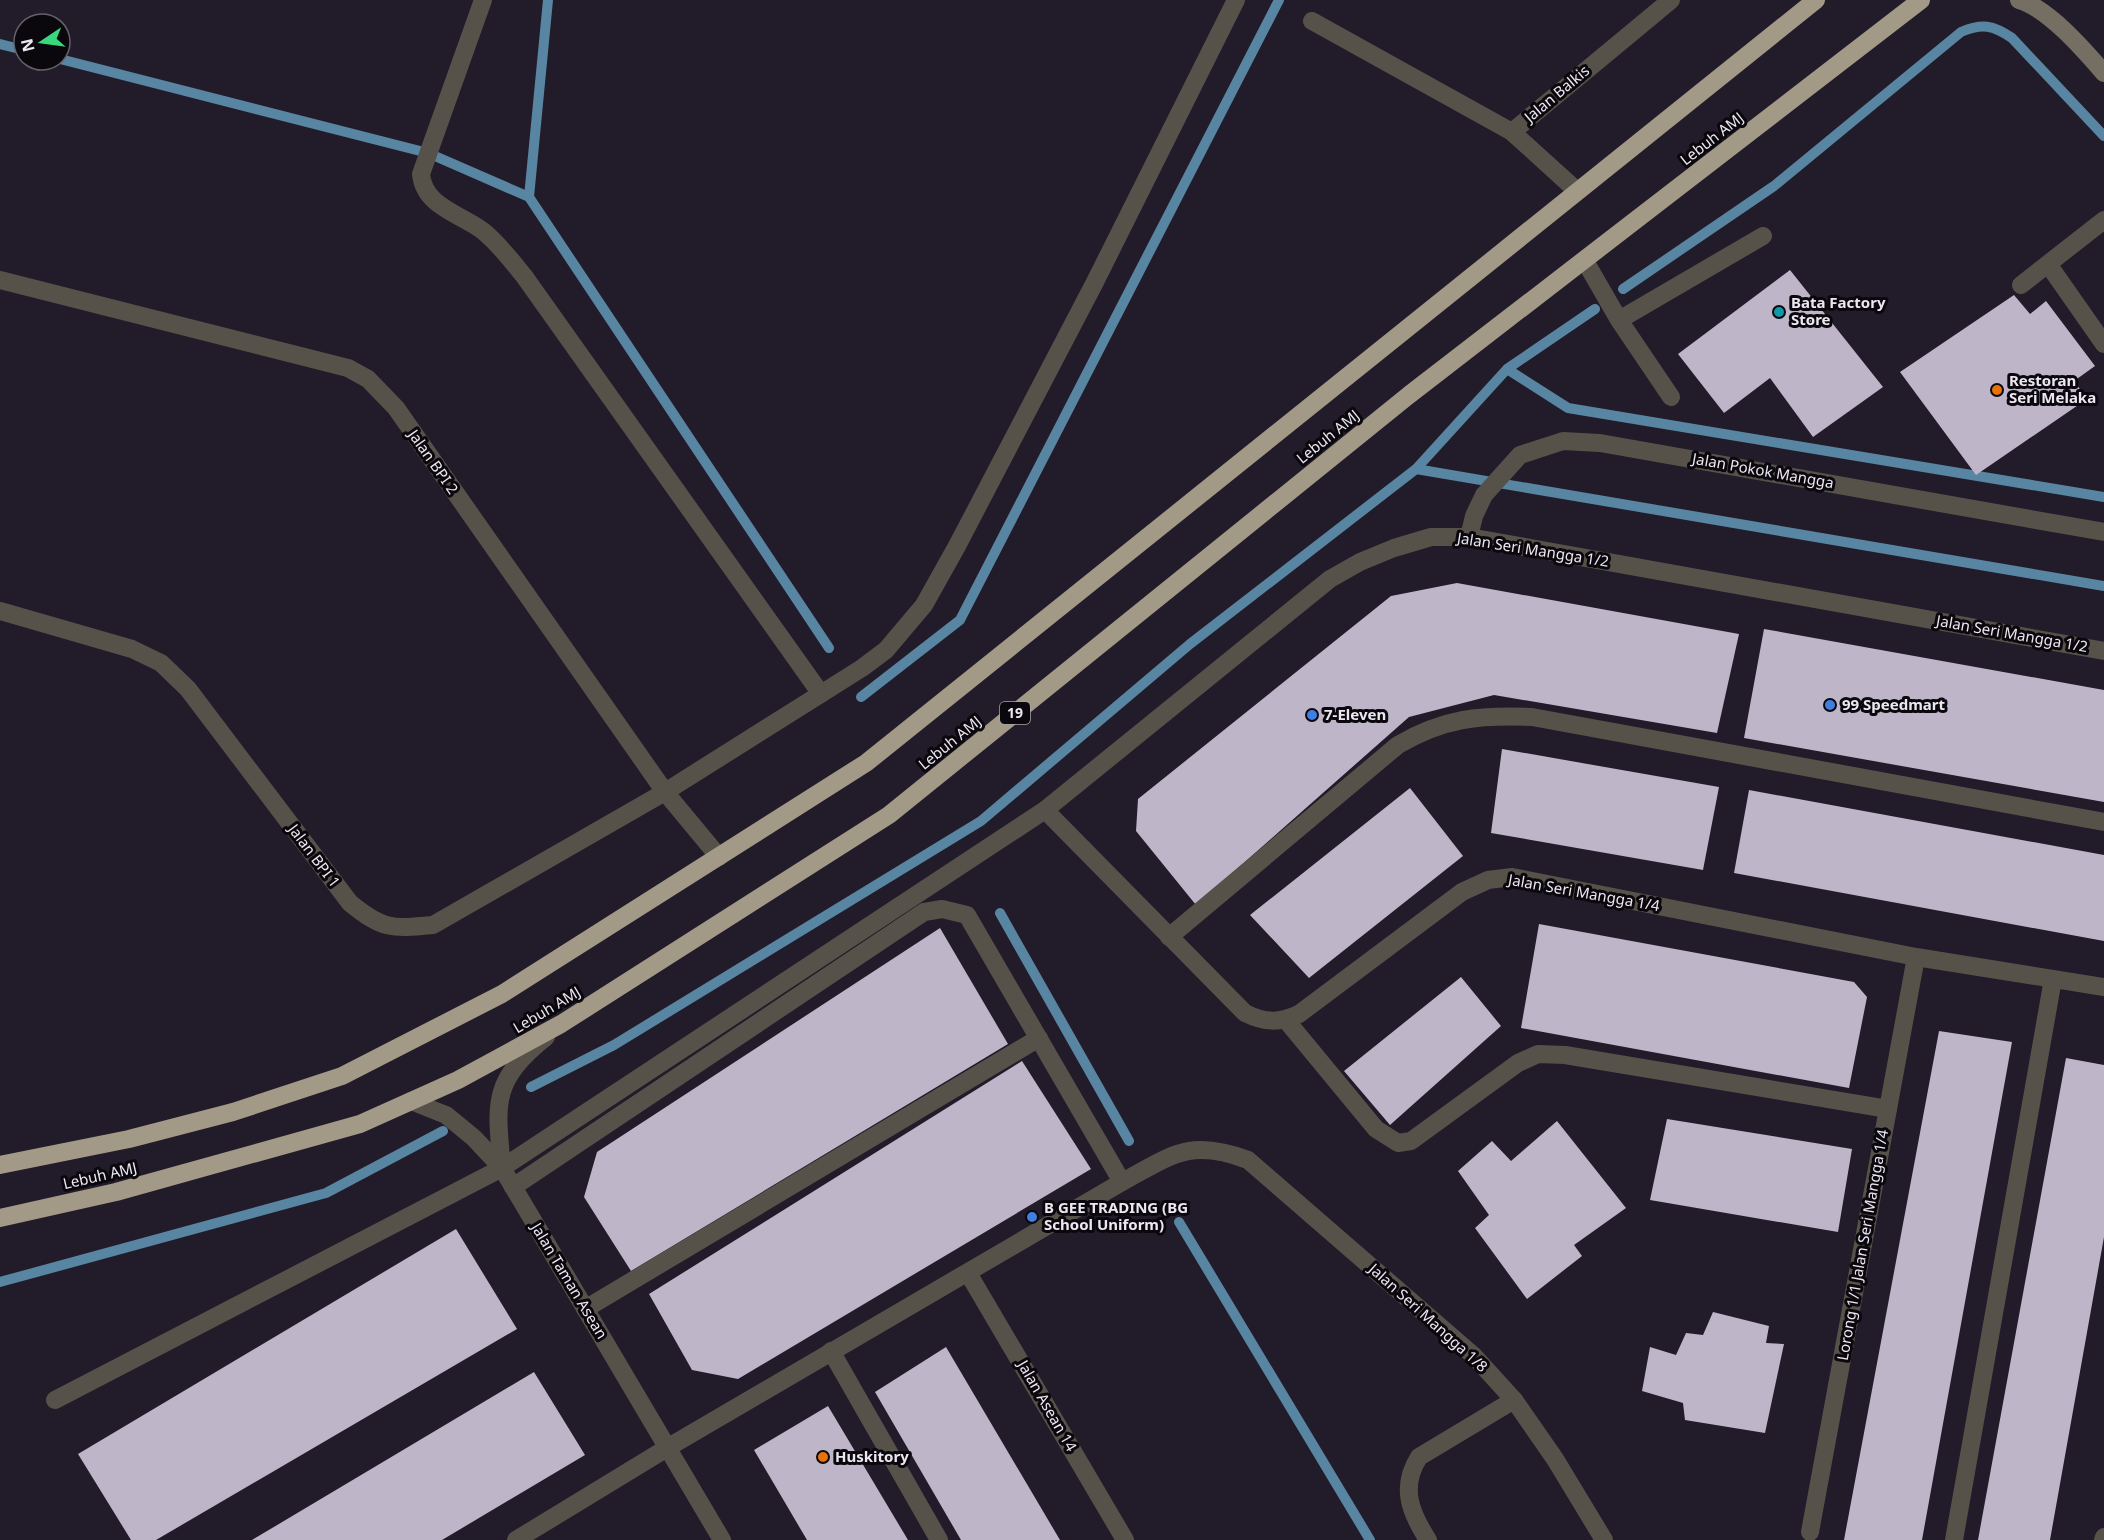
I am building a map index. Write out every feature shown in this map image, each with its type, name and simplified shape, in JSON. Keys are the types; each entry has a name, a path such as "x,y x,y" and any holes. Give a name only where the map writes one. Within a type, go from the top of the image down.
{"highway":[{"name":"Lebuh AMJ","path":"0,1165 129,1139 233,1112 342,1076 502,994 866,763 1816,0"},
{"name":"Lebuh AMJ","path":"0,1218 116,1192 360,1124 458,1080 561,1024 889,815 1409,395 1921,1"}],"street":[{"path":"483,0 421,174 425,193 435,202 481,230 501,247 524,276 820,694"},
{"name":"Jalan BPI 1","path":"0,610 132,649 161,663 188,689 350,903 373,922 400,928 433,925 665,792 886,650 924,605 1089,292 1236,0"},
{"name":"Jalan Balkis","path":"1576,192 1512,132 1671,0"},
{"path":"2019,0 2028,2 2056,25 2104,74"},
{"path":"1312,21 1512,132"},
{"path":"2021,285 2104,220"},
{"path":"1619,320 1763,236"},
{"path":"1585,261 1619,320 1671,397"},
{"path":"2048,264 2104,344"},
{"name":"Jalan BPI 2","path":"0,280 348,368 368,379 396,408 665,792 719,857"},
{"name":"Jalan Pokok Mangga","path":"1468,537 1474,516 1484,495 1520,455 1563,441 1600,442 2104,532"},
{"name":"Jalan Seri Mangga 1/2","path":"55,1400 502,1168 1045,810 1330,579 1360,562 1403,545 1431,537 1468,537 2104,651"},
{"path":"1169,937 1398,745 1425,729 1458,719 1493,715 1532,717 2104,822"},
{"path":"1045,810 1245,1013 1270,1022 1286,1020 1376,1129 1398,1143 1411,1141 1518,1063 1538,1054 1565,1055 1660,1069 1888,1109"},
{"name":"Jalan Seri Mangga 1/4","path":"1286,1020 1299,1014 1462,892 1488,880 1512,877 1916,957 2104,987"},
{"path":"513,1187 924,912 942,909 967,915 1122,1182"},
{"name":"Lorong 1/1 Jalan Seri Mangga 1/4","path":"1810,1532 1916,957"},
{"path":"1954,1540 2053,979"},
{"name":"Jalan Taman Asean","path":"561,1024 518,1062 503,1083 498,1107 502,1168 722,1540"},
{"path":"585,1309 1039,1038"},
{"path":"411,1101 446,1115 474,1138 502,1168"},
{"name":"Jalan Seri Mangga 1/8","path":"516,1540 831,1351 1122,1182 1179,1151 1204,1149 1228,1152 1248,1160 1474,1356 1514,1400 1604,1540"},
{"name":"Jalan Asean 14","path":"968,1273 1125,1540"},
{"path":"831,1351 939,1540"},
{"path":"1428,1540 1412,1508 1407,1489 1411,1470 1419,1457 1514,1400"}],"building":[{"name":"Bata Factory Store","path":"1790,270 1883,387 1813,437 1770,378 1724,413 1678,354"},
{"name":"Restoran Seri Melaka","path":"2014,295 2030,314 2046,301 2095,366 2074,381 2087,399 1976,475 1900,372"},
{"path":"1457,583 1739,634 1717,733 1494,695 1409,717 1196,905 1136,831 1138,799 1391,596"},
{"path":"1764,629 2104,690 2104,802 1744,738"},
{"path":"1502,749 1719,787 1703,870 1491,833"},
{"path":"1410,788 1463,856 1309,978 1250,915"},
{"path":"1749,790 2104,855 2104,941 1734,873"},
{"path":"1539,924 1854,982 1867,997 1849,1088 1521,1028"},
{"path":"940,928 1008,1044 631,1271 584,1197 597,1152"},
{"path":"1461,977 1501,1026 1390,1125 1344,1071"},
{"path":"1939,1031 2012,1042 1922,1540 1844,1540"},
{"path":"2066,1058 2104,1065 2104,1237 2050,1540 1978,1540"},
{"path":"1022,1061 1091,1169 738,1379 692,1370 649,1294"},
{"path":"1667,1119 1852,1149 1838,1232 1650,1200"},
{"path":"1557,1121 1626,1208 1574,1245 1582,1256 1527,1299 1475,1228 1489,1215 1458,1171 1492,1141 1511,1161"},
{"path":"456,1229 517,1329 156,1540 131,1540 78,1454"},
{"path":"1713,1312 1769,1326 1766,1343 1784,1344 1765,1433 1685,1420 1683,1403 1642,1391 1650,1347 1676,1355 1686,1333 1703,1335"},
{"path":"946,1347 1060,1540 961,1540 875,1392"},
{"path":"534,1372 585,1455 442,1540 252,1540"},
{"path":"828,1406 908,1540 807,1540 754,1450"}],"waterway":[{"path":"529,197 548,0"},
{"path":"861,697 960,620 1279,0"},
{"path":"1623,289 1774,186 1961,32 1968,29 1993,28 2012,38 2104,136"},
{"path":"0,44 12,47"},
{"path":"72,62 428,153 529,197 829,648"},
{"path":"531,1087 614,1045 981,821 1190,644 1416,469 1507,369 1595,309"},
{"path":"1507,369 1568,408 2104,497"},
{"path":"1416,469 2104,586"},
{"path":"1000,913 1129,1141"},
{"path":"0,1282 326,1193 443,1131"},
{"path":"1179,1222 1370,1540"}],"place":[{"name":"Bata Factory Store","path":"1779,312"},
{"name":"Restoran Seri Melaka","path":"1997,390"},
{"name":"99 Speedmart","path":"1830,705"},
{"name":"7-Eleven","path":"1312,715"},
{"name":"B GEE TRADING (BG School Uniform)","path":"1032,1217"},
{"name":"Huskitory","path":"823,1457"}]}
